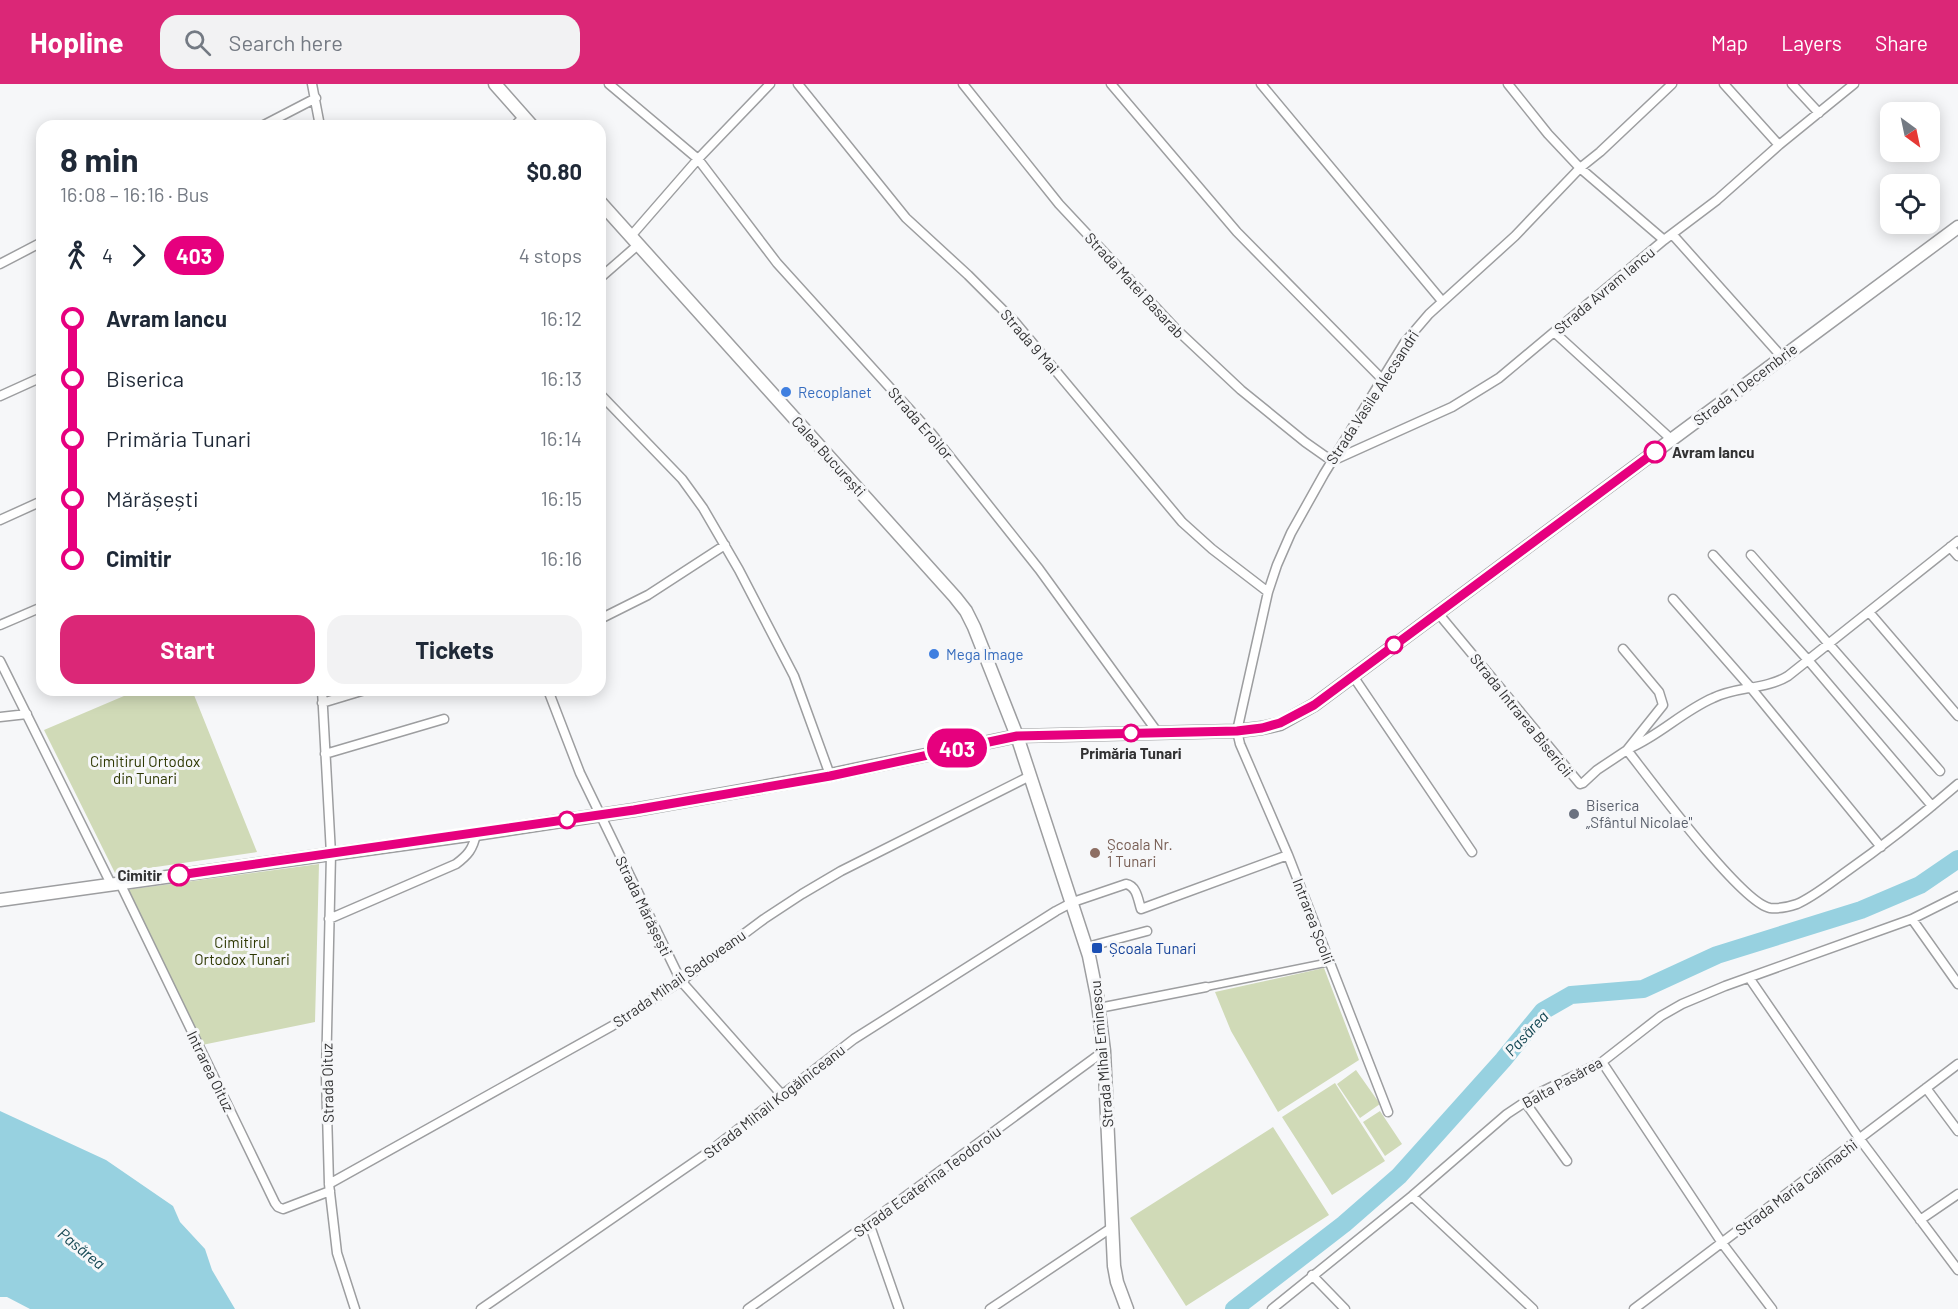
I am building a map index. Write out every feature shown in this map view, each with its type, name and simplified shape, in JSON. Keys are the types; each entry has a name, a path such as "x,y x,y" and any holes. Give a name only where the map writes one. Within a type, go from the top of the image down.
{"main road":[{"path":"495,84 526,120"},
{"name":"Calea București","path":"606,209 961,604 974,627 1017,736"},
{"name":"Strada 1 Decembrie","path":"0,900 601,815 830,776 1017,736 1237,731 1280,723 1297,716 1353,676 1958,227"},
{"name":"Strada Mihai Eminescu","path":"1017,736 1087,947 1099,1008 1104,1051 1114,1266 1127,1309"}],"street":[{"path":"312,84 319,120"},
{"name":"Strada Eroilor","path":"609,84 698,159 777,263 912,411 969,479 1039,569 1158,733"},
{"path":"606,271 635,240 698,159 770,84"},
{"name":"Strada 9 Mai","path":"798,84 906,218 1015,322 1182,522 1212,549 1268,592"},
{"name":"Strada Matei Basarab","path":"963,84 1059,204 1176,329 1241,390 1332,461"},
{"path":"1111,84 1237,232 1382,378"},
{"path":"1261,84 1442,301"},
{"path":"1508,84 1548,134 1580,168 1668,237 1782,357"},
{"name":"Strada Vasile Alecsandri","path":"1237,731 1268,592 1277,564 1291,533 1332,461 1405,342 1442,301 1515,236 1580,168 1672,84"},
{"path":"1724,84 1779,146"},
{"path":"1792,84 1820,112"},
{"name":"Strada Avram Iancu","path":"1332,461 1469,398 1499,378 1668,237 1717,200 1854,84"},
{"path":"274,120 316,98"},
{"path":"0,264 36,245"},
{"path":"1554,332 1671,439"},
{"path":"0,396 36,380"},
{"path":"606,400 682,479 725,544 794,676 830,776"},
{"path":"0,520 36,504"},
{"path":"1958,541 1778,682 1714,697 1627,750 1695,838 1752,899 1768,908 1782,908 1799,903 1881,847 1958,784"},
{"path":"606,616 648,595 725,544"},
{"path":"1950,547 1958,556"},
{"path":"1713,555 1808,660 1932,806"},
{"path":"1751,555 1940,771"},
{"path":"1673,598 1751,688 1881,847"},
{"path":"0,625 36,610"},
{"path":"1869,612 1958,716"},
{"name":"Strada Intrarea Bisericii","path":"1438,613 1578,783 1583,783 1597,770 1627,750 1663,705 1659,692 1639,671 1623,649"},
{"path":"0,662 116,884"},
{"path":"1353,676 1472,852"},
{"name":"Strada Oituz","path":"322,696 331,854 326,1076 330,1187 337,1253 355,1309"},
{"path":"322,703 345,696"},
{"name":"Strada Mărășești","path":"550,696 580,773 681,981 782,1095"},
{"path":"0,717 27,714"},
{"path":"325,754 444,720"},
{"name":"Intrarea Școlii","path":"1237,731 1243,753 1288,855 1388,1112"},
{"name":"Strada Mihail Sadoveanu","path":"330,1187 576,1046 681,981 764,919 841,871 1030,776"},
{"path":"328,919 456,864 467,856 476,834"},
{"name":"Strada Mihail Kogălniceanu","path":"481,1309 710,1151 878,1023 1073,902 1126,884 1134,888 1141,909 1288,855"},
{"name":"Intrarea Oituz","path":"116,884 275,1203 284,1209 330,1187"},
{"name":"Balta Pasărea","path":"1272,1309 1412,1196 1491,1127 1525,1102 1602,1062 1661,1016 1682,1004 1912,920 1958,896"},
{"path":"1912,920 1958,984"},
{"path":"1087,947 1147,932"},
{"path":"1099,1008 1330,962"},
{"path":"1750,979 1859,1138 1958,1270"},
{"name":"Strada Ecaterina Teodoroiu","path":"748,1309 1104,1051"},
{"path":"1602,1062 1722,1243 1772,1309"},
{"name":"Strada Maria Calimachi","path":"1634,1309 1958,1065"},
{"path":"1926,1088 1958,1131"},
{"path":"1525,1102 1567,1161"},
{"path":"1920,1220 1958,1194"},
{"path":"1412,1196 1533,1309"},
{"path":"869,1223 899,1309"},
{"path":"990,1309 1111,1228"},
{"path":"1312,1275 1345,1309"}],"green space":[{"name":"Cimitirul Ortodox din Tunari","path":"124,696 194,696 257,852 115,873 44,730"},
{"name":"Cimitirul Ortodox Tunari","path":"319,864 315,1022 202,1045 126,890"},
{"path":"1324,968 1359,1060 1278,1112 1231,1031 1215,992"},
{"path":"1356,1070 1380,1104 1360,1118 1337,1084"},
{"path":"1335,1083 1385,1161 1332,1195 1282,1117"},
{"path":"1380,1111 1402,1144 1385,1156 1363,1122"},
{"path":"1273,1127 1329,1215 1186,1306 1130,1218"}],"water":[{"path":"0,1111 106,1160 173,1206 180,1222 205,1249 212,1270 235,1309 30,1309 7,1297 0,1297"}],"waterway":[{"name":"Pasărea","path":"1234,1309 1344,1224 1399,1176 1503,1060 1543,1011 1571,995 1643,989 1717,955 1861,910 1920,885 1958,859"}],"bus line":[{"name":"403","path":"179,875 634,810 830,776 1017,736 1237,731 1280,723 1314,705 1655,452"}],"place":[{"name":"Recoplanet","path":"786,392"},
{"name":"Avram Iancu","path":"1655,452"},
{"name":"Mega Image","path":"934,654"},
{"name":"Primăria Tunari","path":"1131,733"},
{"name":"Biserica „Sfântul Nicolae\"","path":"1574,814"},
{"name":"Școala Nr. 1 Tunari","path":"1095,853"},
{"name":"Cimitir","path":"179,875"},
{"name":"Școala Tunari","path":"1097,948"}]}
